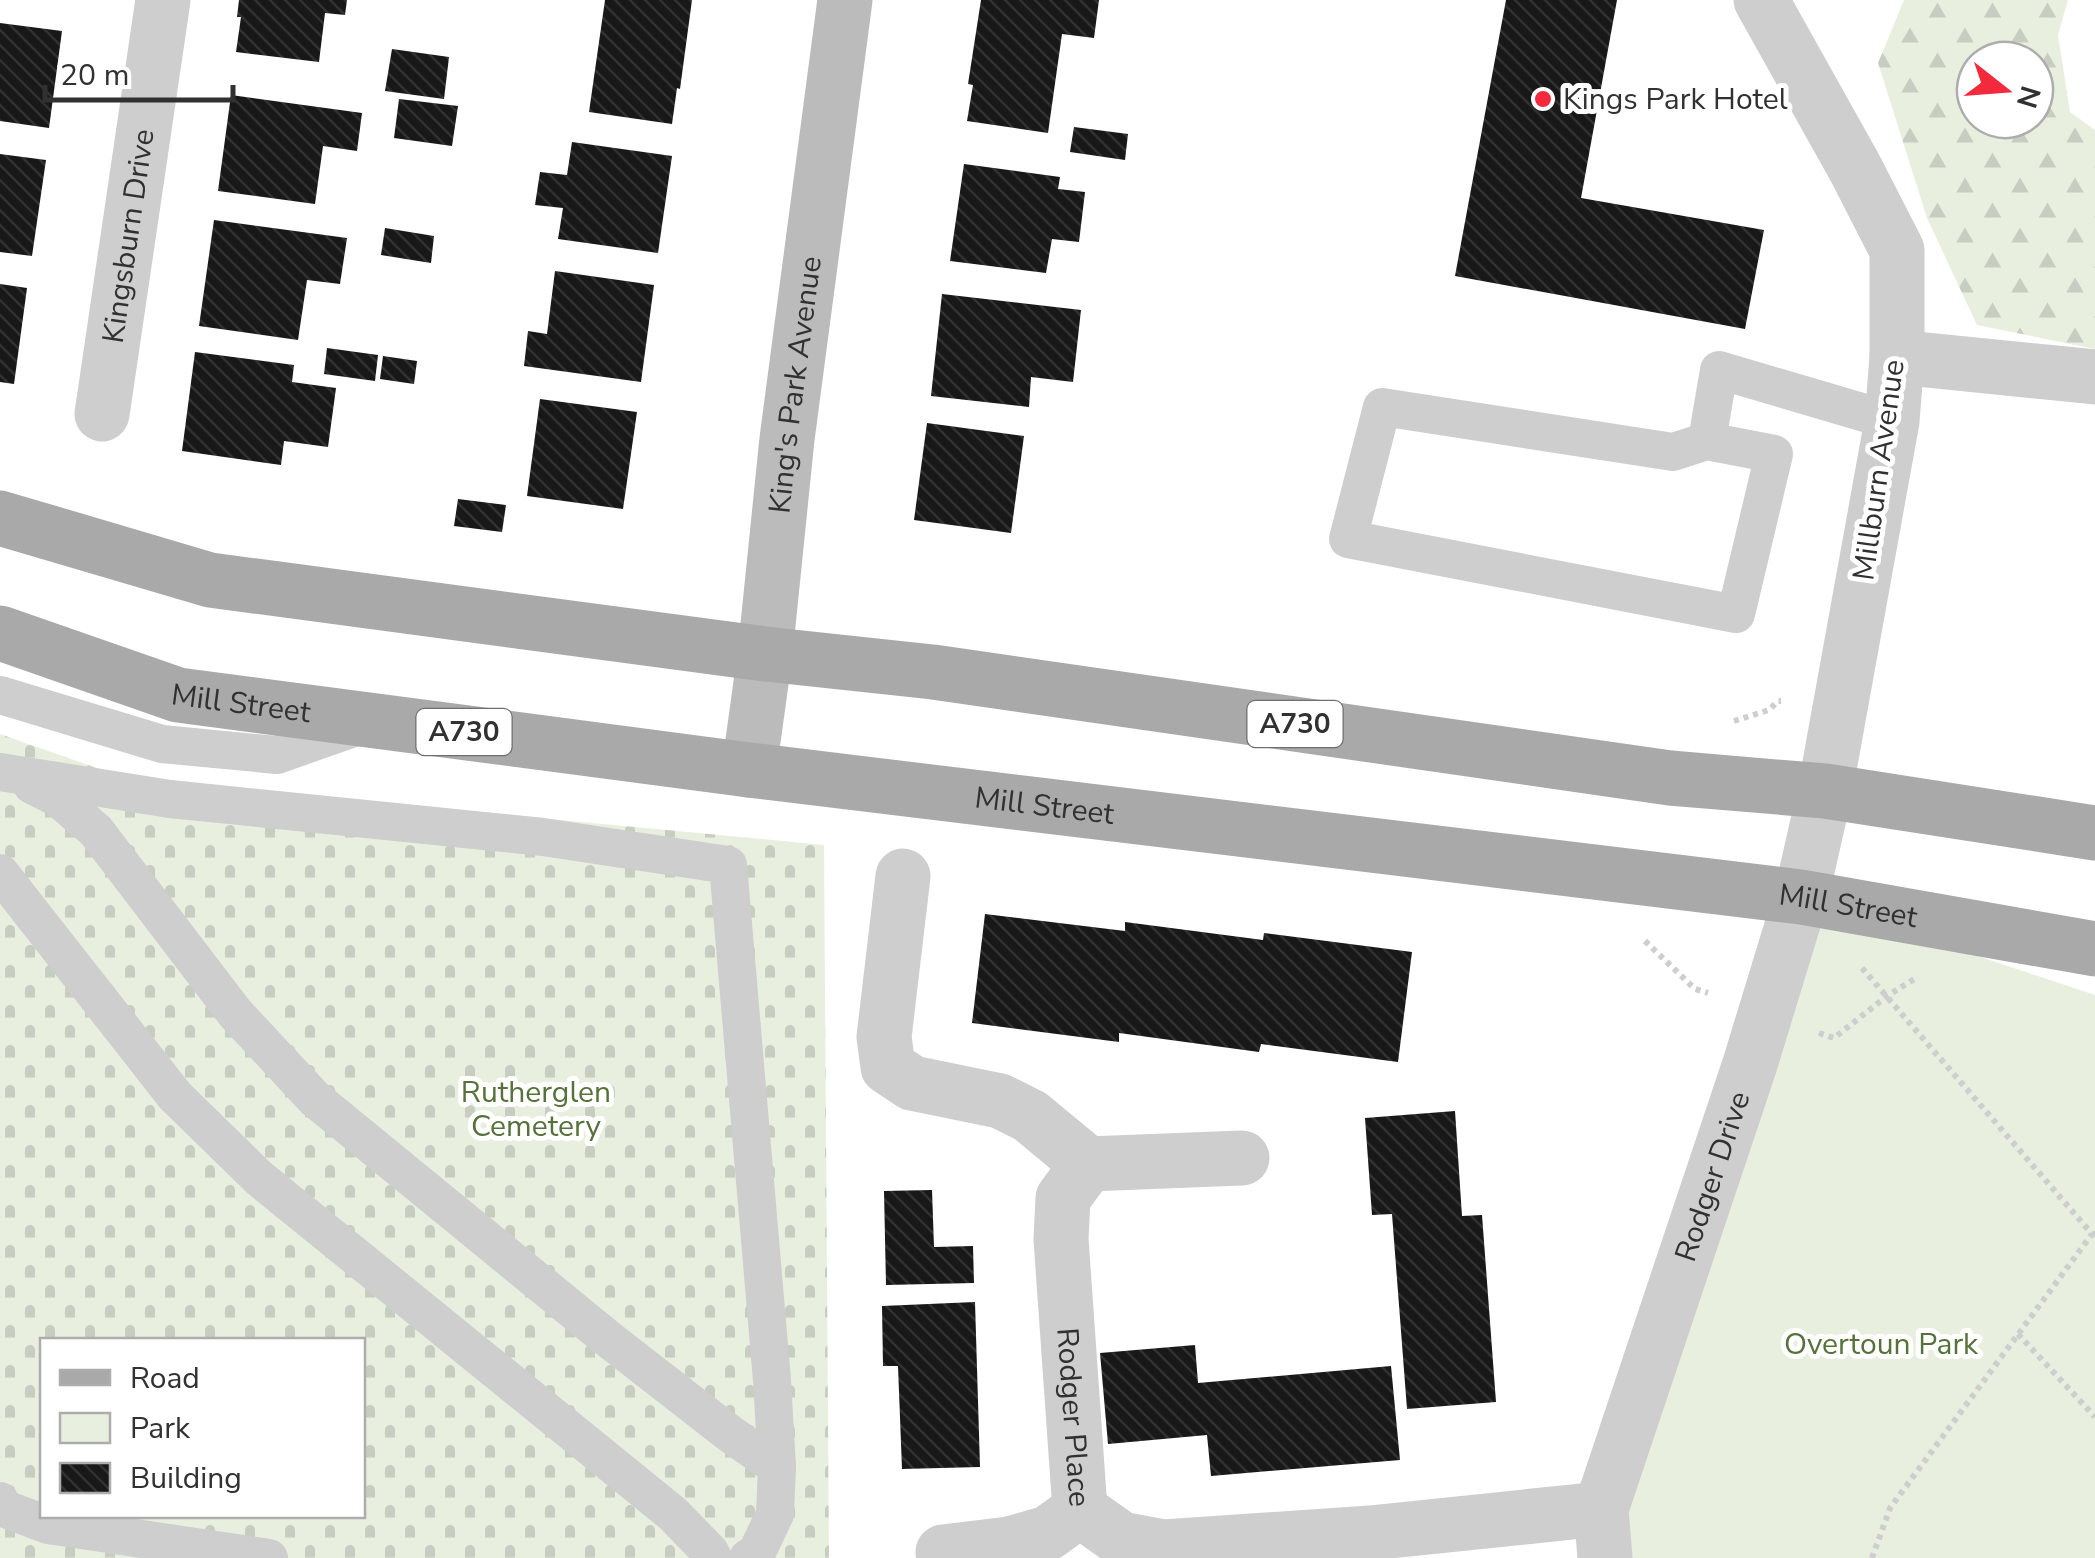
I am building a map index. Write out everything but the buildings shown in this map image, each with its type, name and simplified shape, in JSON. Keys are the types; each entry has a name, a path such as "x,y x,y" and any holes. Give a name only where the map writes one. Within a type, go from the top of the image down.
{"main road":[{"name":"King's Park Avenue","path":"749,770 787,439 845,0"},
{"name":"A730","path":"0,518 210,580 765,654 933,672 1670,778 1825,791 2095,833"},
{"name":"Mill Street","path":"0,633 178,695 749,770 1801,898 2095,949"}],"street":[{"name":"Kingsburn Drive","path":"102,414 163,0"},
{"name":"Millburn Avenue","path":"1761,0 1897,250 1897,357 1892,421 1825,791"},
{"path":"1897,357 2095,377"},
{"name":"Rodger Drive","path":"1603,1534 1801,898 1825,791"},
{"path":"904,876 884,1036 888,1067 912,1083 1000,1101 1030,1116 1088,1164 1242,1158"},
{"name":"Rodger Place","path":"1088,1164 1063,1198 1061,1239 1080,1510 1122,1538 1164,1548 1370,1532 1603,1534"},
{"path":"944,1558 944,1552 1009,1544 1048,1533 1080,1510"}],"lane":[{"path":"1707,440 1719,370 1892,421"},
{"path":"1382,408 1673,452 1707,440 1774,454 1736,614 1348,539 1382,408"},
{"path":"0,695 162,744 277,755 374,720"},
{"path":"0,774 58,798 96,831 235,1012 315,1099 607,1338 777,1467"},
{"path":"0,774 170,799 543,838 728,865 777,1467 775,1514 756,1552 748,1558"},
{"path":"0,873 175,1096 260,1178 673,1514 713,1558"},
{"path":"0,1506 48,1525 270,1558"}],"path":[{"path":"1801,898 2094,1234 1890,1508 1872,1558"},
{"path":"2018,1334 2095,1416"}],"green space":[{"path":"1904,0 2068,0 2058,35 2070,112 2095,130 2095,349 1977,325 1927,218 1878,63"},
{"name":"Rutherglen Cemetery","path":"0,734 128,779 824,845 829,1558 0,1558"},
{"name":"Overtoun Park","path":"1801,897 2095,995 2095,1558 1605,1558"}],"place":[{"name":"Kings Park Hotel","path":"1543,99"}]}
